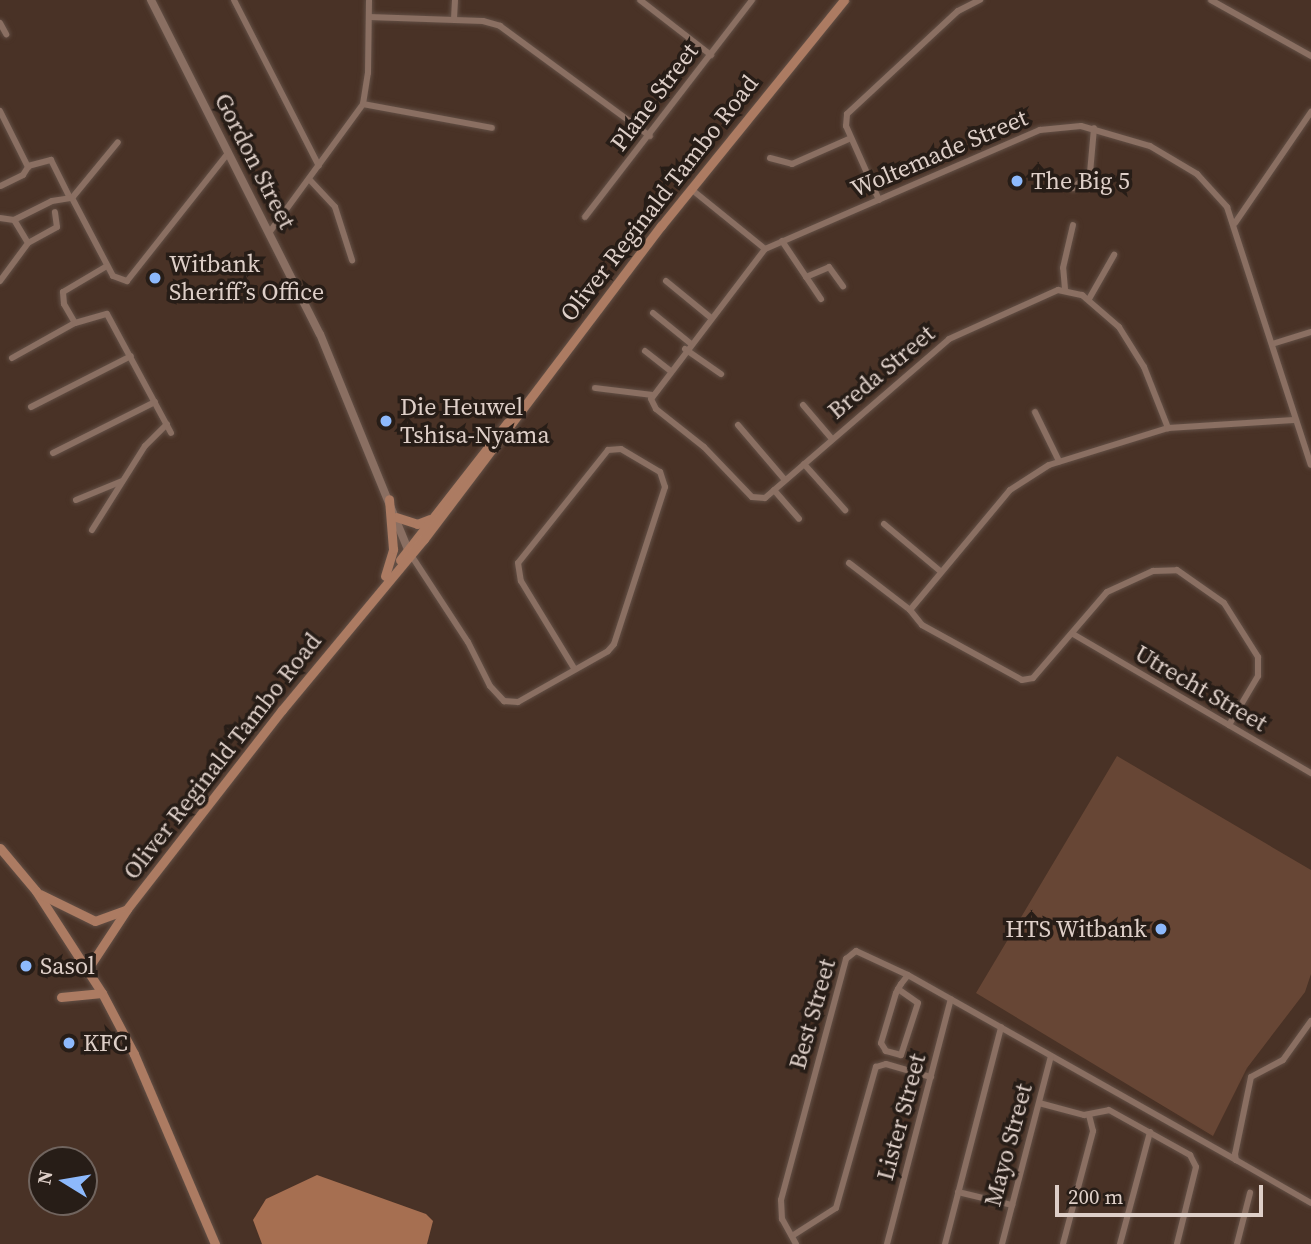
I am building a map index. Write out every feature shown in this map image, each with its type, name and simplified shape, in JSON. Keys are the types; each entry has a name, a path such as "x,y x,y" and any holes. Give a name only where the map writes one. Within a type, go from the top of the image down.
{"main road":[{"name":"Oliver Reginald Tambo Road","path":"87,970 127,909 523,406 837,0"},
{"name":"Oliver Reginald Tambo Road","path":"827,15 844,0"},
{"name":"Oliver Reginald Tambo Road","path":"409,551 430,519 523,406"},
{"path":"378,590 393,549 389,499"},
{"path":"396,517 417,524 430,519"},
{"path":"0,848 36,891 102,993 134,1054 215,1244"},
{"path":"36,891 87,919 102,920 127,909"},
{"path":"61,997 102,993"}],"street":[{"name":"Gordon Street","path":"152,0 320,334 409,551 468,642 490,686 510,703 574,668"},
{"path":"234,0 319,166"},
{"path":"269,233 363,104 369,0"},
{"path":"454,19 455,0"},
{"path":"640,0 711,55"},
{"name":"Plane Street","path":"585,217 650,136 752,0"},
{"path":"959,0 965,7"},
{"path":"879,200 845,122 850,109 965,7 980,0"},
{"path":"1211,0 1311,56"},
{"path":"369,18 454,19 500,26 650,136"},
{"path":"0,23 6,34"},
{"path":"363,104 492,128"},
{"path":"0,111 28,166"},
{"path":"1235,223 1311,113"},
{"path":"1073,188 1088,178 1094,128"},
{"name":"Woltemade Street","path":"765,249 1036,132 1094,128 1118,133 1180,161 1217,193 1235,223 1294,420 1311,465"},
{"path":"770,158 792,164 851,138"},
{"path":"2,222 71,198 118,142"},
{"path":"0,186 23,175 28,166 51,160 107,266 117,279 130,279 229,152"},
{"path":"309,179 338,214 352,260"},
{"path":"652,394 765,249 691,189"},
{"path":"0,281 28,243 57,228 55,212"},
{"path":"14,220 28,243"},
{"path":"1073,225 1063,268 1065,289 1089,299 1129,340 1168,428"},
{"path":"782,242 821,299"},
{"path":"1089,299 1114,255"},
{"path":"75,323 64,304 63,292 107,266"},
{"path":"806,277 830,267 843,286"},
{"path":"666,281 710,317"},
{"name":"Breda Street","path":"774,490 948,339 1065,289"},
{"path":"653,313 690,343"},
{"path":"12,358 75,323 107,314 171,433"},
{"path":"1272,344 1311,333"},
{"path":"685,349 722,374"},
{"path":"645,351 669,370"},
{"path":"31,407 131,356"},
{"path":"595,388 652,394"},
{"path":"652,394 656,409 704,447 752,497 765,498 774,490 799,519"},
{"path":"53,453 155,402"},
{"path":"803,405 832,439"},
{"path":"1035,412 1059,461"},
{"path":"910,610 939,570 1010,490 1059,461 1168,428 1294,420"},
{"path":"92,530 145,446 167,424"},
{"path":"738,425 785,480"},
{"path":"614,447 660,471 665,487 614,644 574,668 517,569 520,559 597,458 614,447"},
{"path":"804,464 845,510"},
{"path":"76,500 122,481"},
{"path":"884,524 939,570"},
{"path":"849,563 910,610 922,625 1022,680 1033,678 1073,635 1107,592 1123,581 1166,569 1184,574 1224,603 1258,657 1258,676 1229,725"},
{"name":"Utrecht Street","path":"1073,635 1311,773"},
{"name":"Best Street","path":"792,1236 782,1219 781,1200 846,959 862,950 1311,1203"},
{"path":"898,989 918,1003 901,1055 886,1051 881,1043 898,989 908,975"},
{"name":"Lister Street","path":"887,1244 951,999"},
{"path":"1236,1160 1251,1077 1283,1060 1311,1021"},
{"path":"945,1244 1001,1027"},
{"name":"Mayo Street","path":"1002,1244 1051,1056"},
{"path":"796,1244 792,1236 836,1208 876,1067 886,1064 931,1077"},
{"path":"1039,1103 1089,1115 1109,1110 1150,1132 1196,1163 1177,1244"},
{"path":"1063,1244 1093,1131 1089,1115"},
{"path":"1119,1244 1150,1132"},
{"path":"958,1192 1012,1205"},
{"path":"1237,1244 1250,1194"}],"shaded area":[{"name":"HTS Witbank","path":"1117,756 1311,870 1311,974 1305,992 1247,1068 1213,1136 976,993"},
{"path":"317,1175 426,1214 433,1221 427,1244 262,1244 253,1220 266,1199"}],"place":[{"name":"The Big 5","path":"1017,181"},
{"name":"Witbank Sheriff’s Office","path":"155,278"},
{"name":"Die Heuwel Tshisa-Nyama","path":"386,421"},
{"name":"HTS Witbank","path":"1161,929"},
{"name":"Sasol","path":"26,966"},
{"name":"KFC","path":"69,1043"}]}
